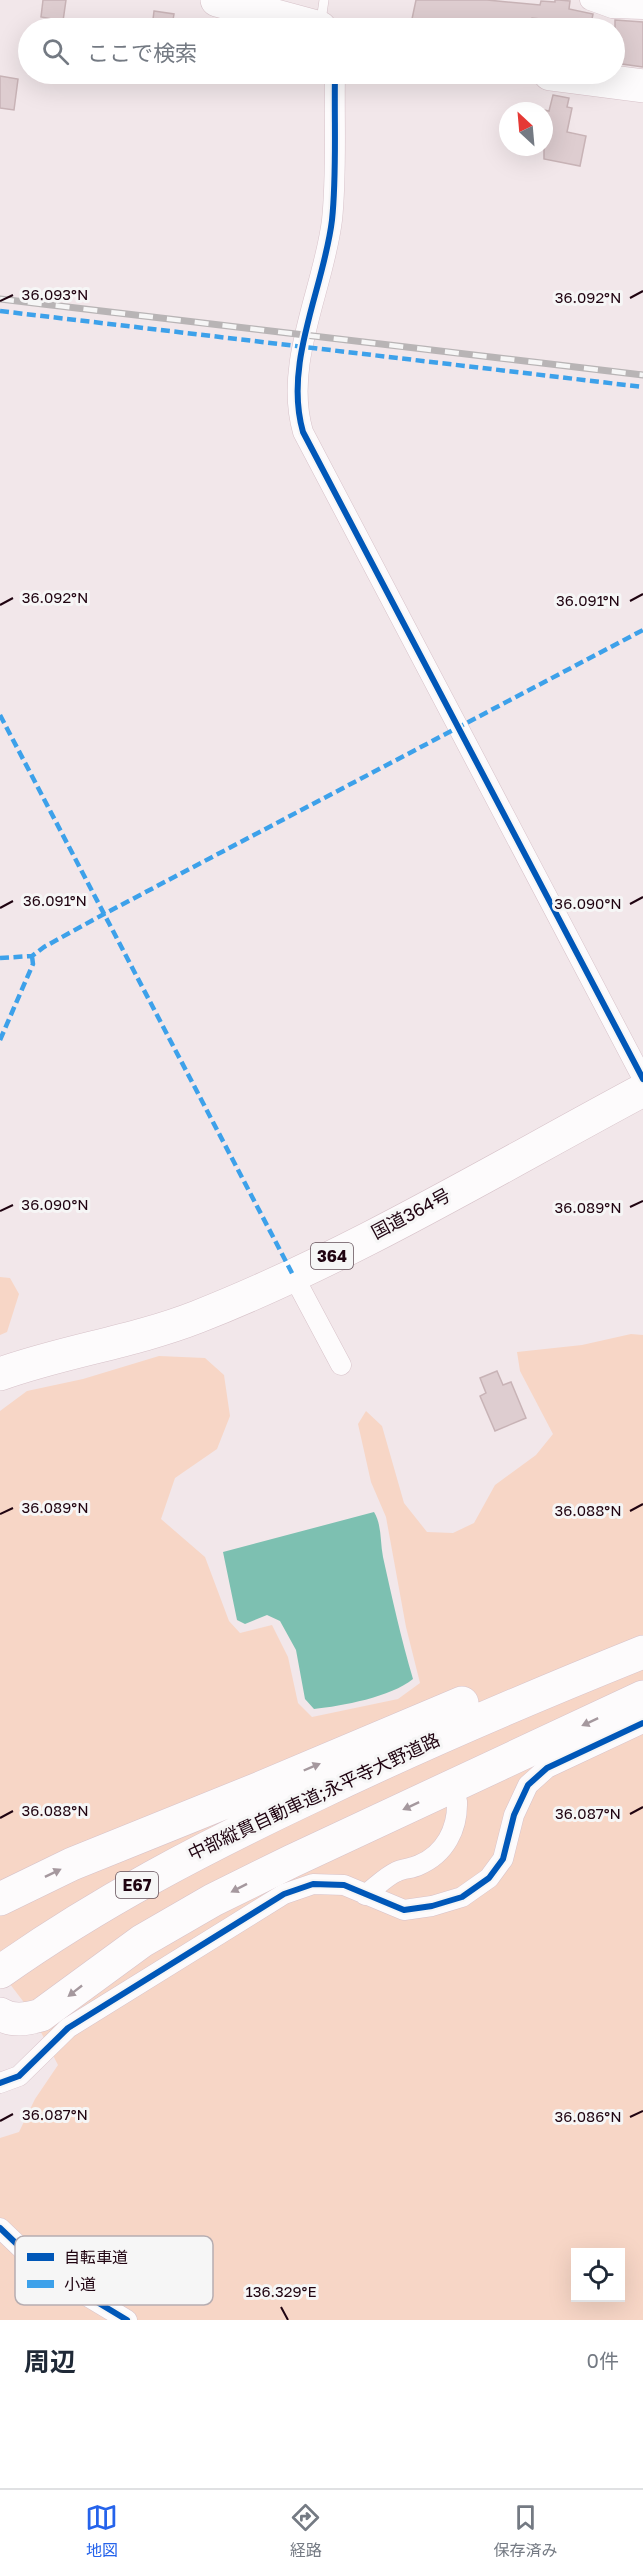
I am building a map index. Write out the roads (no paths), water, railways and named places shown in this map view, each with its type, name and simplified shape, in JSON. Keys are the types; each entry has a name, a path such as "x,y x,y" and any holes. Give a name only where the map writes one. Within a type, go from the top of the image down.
{"highway":[{"path":"217,0 283,18"},
{"path":"625,84 643,86"},
{"name":"国道364号","path":"0,1374 27,1364 151,1332 215,1309 293,1275 643,1090"},
{"path":"475,1710 643,1637"},
{"name":"中部縦貫自動車道;永平寺大野道路","path":"4,1970 104,1903 188,1856 266,1802 475,1710 643,1653"},
{"path":"2,2020 41,2015 142,1941 213,1900 643,1697"},
{"path":"0,1899 72,1864 266,1802"}],"street":[{"path":"590,0 612,8 643,9"},
{"path":"335,84 332,218 303,348 297,402 303,432 643,1079"},
{"path":"293,1275 341,1365"},
{"path":"0,2084 19,2076 68,2028 284,1894 313,1884 344,1885 404,1910 432,1906 462,1897 489,1878 502,1859 514,1815 528,1785 547,1768 643,1723"},
{"path":"365,1895 395,1872 416,1867 433,1858 450,1838 458,1816 458,1801"},
{"path":"0,2228 15,2242"},
{"path":"102,2305 127,2320"}],"lane":[{"path":"321,18 324,0"}],"railway":[{"path":"0,299 643,375"}]}
